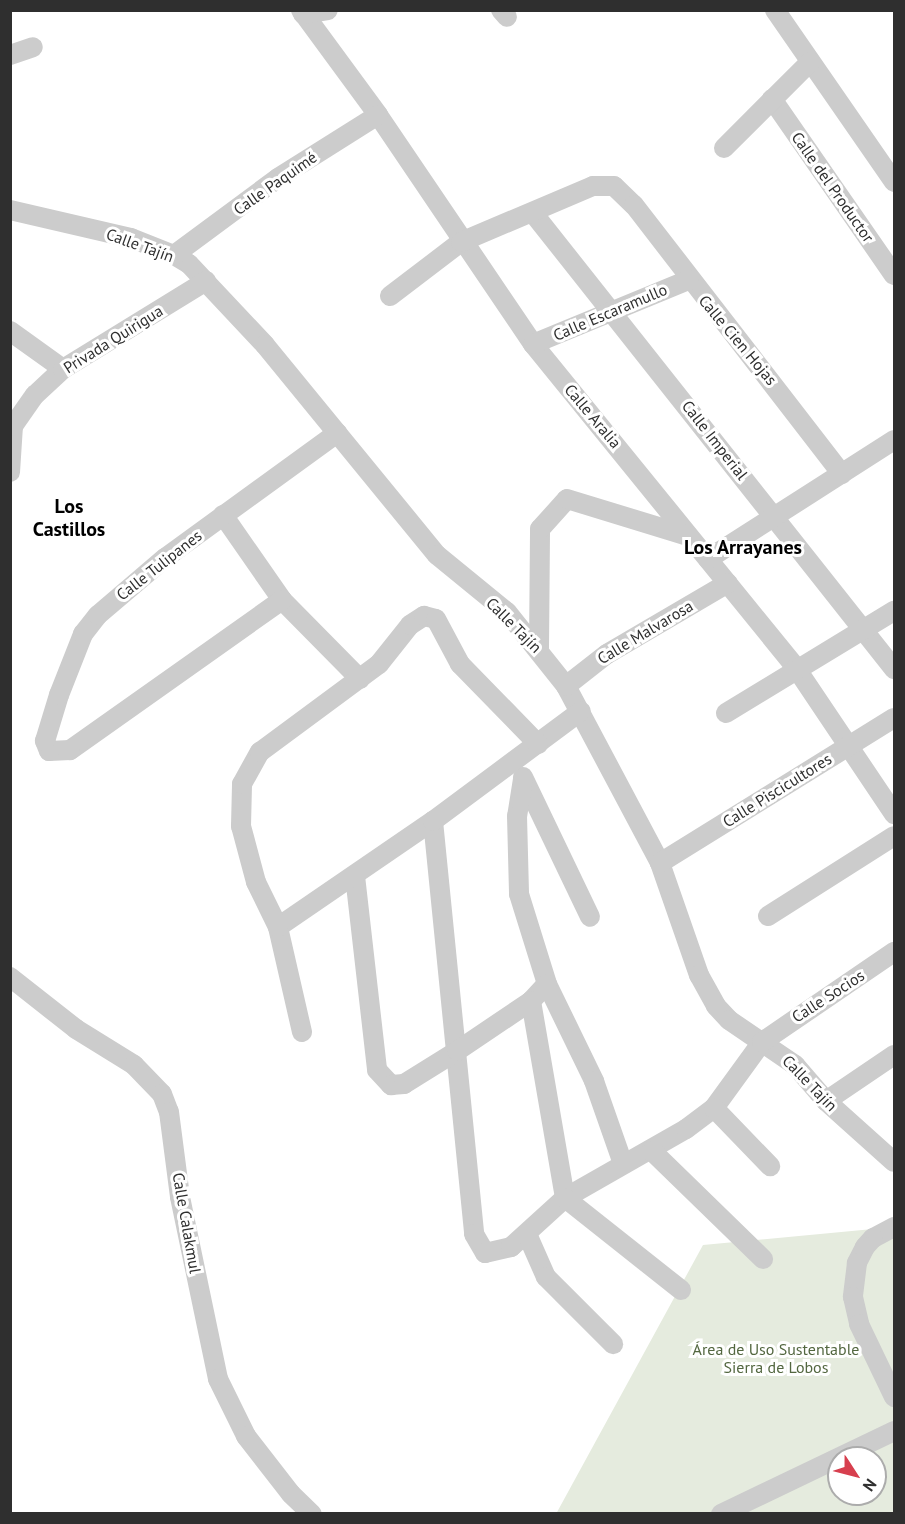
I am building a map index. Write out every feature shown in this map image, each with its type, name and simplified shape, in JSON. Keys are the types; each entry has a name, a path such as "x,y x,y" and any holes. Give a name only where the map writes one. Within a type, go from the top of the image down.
{"street":[{"path":"302,12 328,10"},
{"path":"775,10 894,182"},
{"name":"Calle Aralia","path":"302,12 378,115 461,242 533,344 796,668 850,744 894,814"},
{"path":"10,55 33,47"},
{"path":"724,147 810,62"},
{"name":"Calle del Productor","path":"772,99 894,273"},
{"name":"Calle Paquimé","path":"174,255 278,178 378,115"},
{"name":"Calle Cien Hojas","path":"390,296 461,242 603,184 614,186 634,205 688,280 795,410 842,474"},
{"name":"Calle Tajín","path":"10,210 131,238 174,255 206,281 337,433 437,555 507,612 539,648 566,686 660,863 706,990 729,1020 795,1065 826,1101 894,1161"},
{"name":"Calle Imperial","path":"533,213 865,629 894,669"},
{"name":"Calle Escaramullo","path":"533,344 610,309 688,280"},
{"name":"Privada Quirigua","path":"10,472 18,415 63,369 206,281"},
{"path":"10,331 63,369"},
{"name":"Calle Tulipanes","path":"282,600 70,750 53,753 46,746 59,695 90,624 134,583 337,433"},
{"path":"708,559 842,474 892,449"},
{"path":"539,648 540,529 567,499 688,536"},
{"path":"223,515 282,600 360,679"},
{"name":"Calle Malvarosa","path":"566,686 607,654 728,583"},
{"path":"726,713 796,668 894,611"},
{"path":"302,1032 278,927 256,882 240,826 242,784 260,752 360,679 395,648 410,624 430,616 441,626 460,664 538,744"},
{"path":"278,927 433,821 581,711"},
{"name":"Calle Piscicultores","path":"660,863 894,718"},
{"path":"516,760 590,918"},
{"path":"523,779 517,816 519,894 547,984 594,1081 623,1164"},
{"path":"433,821 457,1051"},
{"path":"768,916 894,836"},
{"path":"355,876 377,1070 391,1085 404,1084 457,1051 531,1001 547,984"},
{"name":"Calle Socios","path":"457,1051 478,1247 496,1254 527,1234 565,1198 623,1164 652,1151 714,1108 762,1042 894,952"},
{"name":"Calle Calakmul","path":"10,977 76,1029 134,1065 162,1094 171,1120 180,1197 218,1379 246,1437 291,1494 312,1514"},
{"path":"531,1001 565,1198 681,1290"},
{"path":"826,1101 894,1054"},
{"path":"714,1108 770,1166"},
{"path":"652,1151 763,1258"},
{"path":"894,1227 873,1238 865,1247 857,1263 853,1297 859,1324 894,1397"},
{"path":"527,1234 546,1277 613,1344"},
{"path":"721,1514 894,1431"}],"green space":[{"name":"Área de Uso Sustentable Sierra de Lobos","path":"894,1227 894,1513 556,1514 703,1245"}],"district":[{"name":"Los Castillos","path":"69,518"},
{"name":"Los Arrayanes","path":"743,547"}]}
